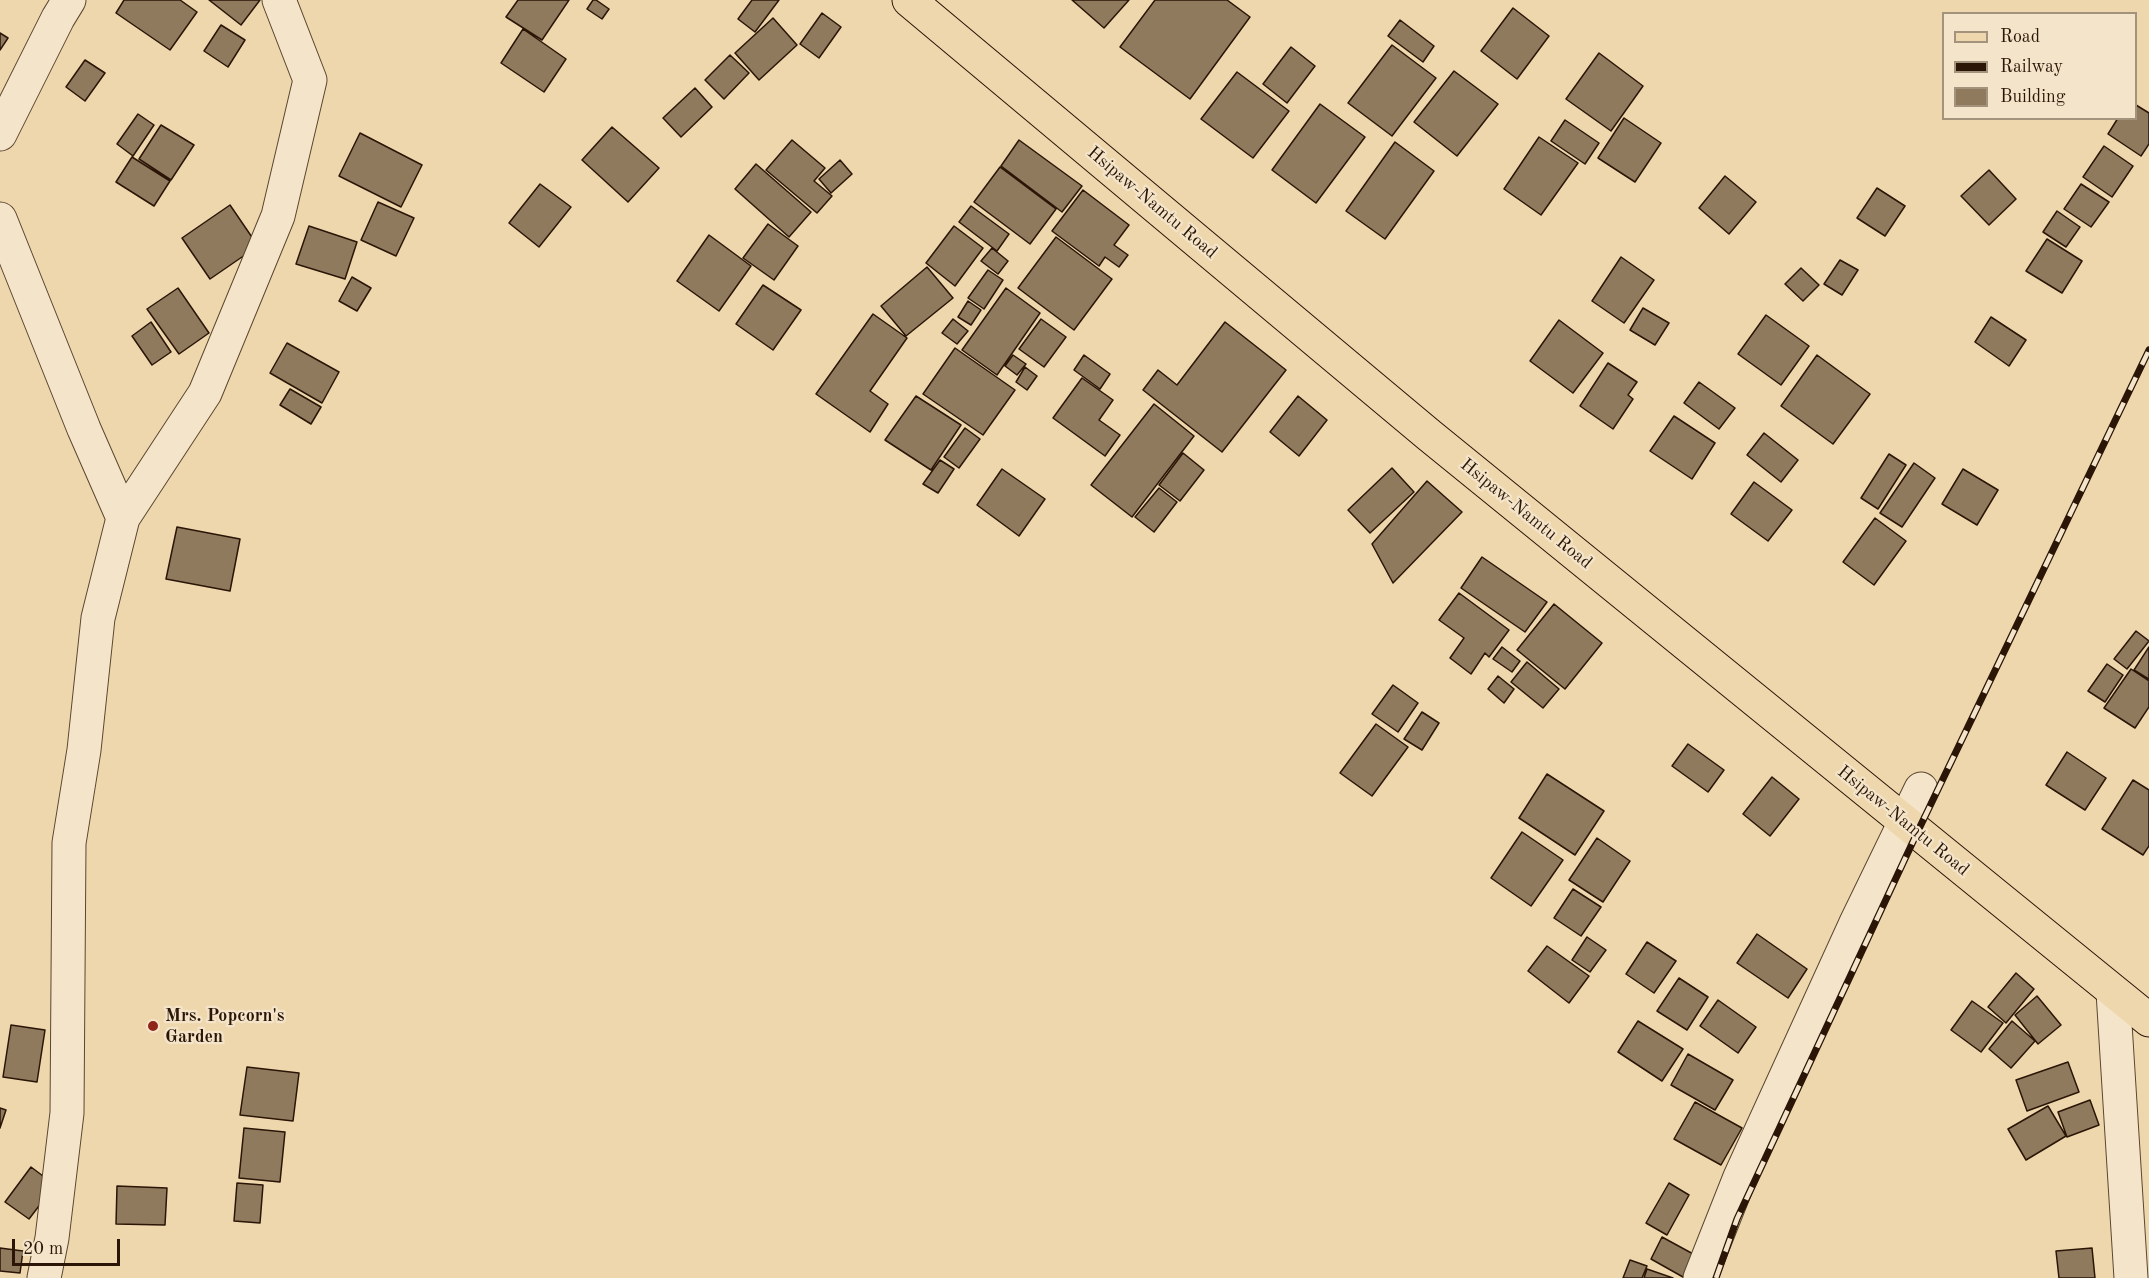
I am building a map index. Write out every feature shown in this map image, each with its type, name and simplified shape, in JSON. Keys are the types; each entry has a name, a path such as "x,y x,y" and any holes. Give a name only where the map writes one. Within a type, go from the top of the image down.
{"main road":[{"name":"Hsipaw-Namtu Road","path":"909,0 1430,435 2149,1020"}],"street":[{"path":"0,135 69,0"},
{"path":"44,1278 52,1238 67,1113 69,843 84,750 98,618 123,518 206,393 278,216 310,80 279,0"},
{"path":"0,219 84,429 123,518"},
{"path":"1700,1278 1740,1177 1921,789"},
{"path":"2113,992 2132,1278"}],"building":[{"path":"124,0 180,0 197,12 170,50 116,13"},
{"path":"209,0 260,0 241,25"},
{"path":"518,0 569,0 542,40 506,17"},
{"path":"593,0 609,9 602,19 587,9"},
{"path":"752,0 779,0 755,32 738,19"},
{"path":"1072,0 1129,0 1104,28"},
{"path":"1155,0 1227,0 1250,17 1190,99 1120,47"},
{"path":"1513,8 1549,36 1517,79 1481,51"},
{"path":"822,13 841,27 819,58 800,44"},
{"path":"773,18 797,45 759,80 735,53"},
{"path":"1400,20 1434,46 1423,62 1388,36"},
{"path":"221,25 245,40 228,67 204,51"},
{"path":"523,29 566,59 544,92 501,63"},
{"path":"0,33 8,38 0,50"},
{"path":"1392,45 1436,78 1392,136 1348,103"},
{"path":"1291,47 1315,66 1287,103 1263,84"},
{"path":"1599,53 1643,86 1611,131 1566,99"},
{"path":"730,55 749,73 724,99 705,80"},
{"path":"85,60 105,73 85,101 66,87"},
{"path":"1454,71 1498,104 1457,156 1414,122"},
{"path":"1237,72 1289,111 1253,158 1201,119"},
{"path":"695,88 712,107 681,137 663,118"},
{"path":"1320,104 1365,137 1316,203 1272,170"},
{"path":"2137,106 2149,113 2149,144 2141,156 2108,134 2117,120 2137,120"},
{"path":"138,114 154,125 133,156 117,144"},
{"path":"1624,118 1661,143 1635,182 1598,158"},
{"path":"1565,120 1599,143 1585,164 1551,141"},
{"path":"161,125 194,145 171,180 139,159"},
{"path":"612,127 659,168 628,202 582,160"},
{"path":"360,133 422,165 401,207 339,176"},
{"path":"1539,137 1578,163 1541,215 1504,189"},
{"path":"792,140 825,168 814,181 832,196 817,213 766,170"},
{"path":"1019,140 1082,186 1062,212 1001,166"},
{"path":"1395,142 1434,171 1385,239 1346,211"},
{"path":"2104,146 2133,166 2112,197 2083,177"},
{"path":"132,157 170,181 154,206 116,182"},
{"path":"840,160 852,174 831,193 819,179"},
{"path":"756,164 811,212 789,237 735,189"},
{"path":"1000,167 1056,209 1030,244 974,202"},
{"path":"1989,170 2016,199 1989,225 1961,196"},
{"path":"1725,176 1756,202 1729,234 1699,208"},
{"path":"540,184 571,207 539,247 509,223"},
{"path":"2081,184 2109,202 2091,227 2064,209"},
{"path":"1877,188 1905,206 1885,236 1857,218"},
{"path":"1083,190 1129,225 1114,245 1128,255 1119,267 1105,257 1099,266 1052,231"},
{"path":"378,202 414,218 396,256 361,240"},
{"path":"230,205 258,246 210,279 182,238"},
{"path":"971,206 1009,234 997,251 959,222"},
{"path":"2057,211 2080,227 2066,247 2043,232"},
{"path":"768,224 798,246 774,280 743,258"},
{"path":"309,226 357,242 345,279 296,264"},
{"path":"954,226 983,248 955,286 926,263"},
{"path":"709,235 751,266 719,311 677,281"},
{"path":"1056,237 1112,279 1074,330 1018,288"},
{"path":"2047,239 2082,261 2062,293 2026,271"},
{"path":"992,248 1008,261 998,274 981,261"},
{"path":"1621,257 1654,280 1624,323 1592,301"},
{"path":"1840,260 1858,270 1842,295 1824,284"},
{"path":"927,267 953,298 906,336 881,306"},
{"path":"1801,268 1819,285 1803,301 1785,284"},
{"path":"988,270 1003,280 984,309 968,298"},
{"path":"352,277 371,288 357,311 339,301"},
{"path":"763,285 801,310 773,350 736,324"},
{"path":"178,288 209,333 179,354 147,309"},
{"path":"1006,288 1040,313 997,375 962,350"},
{"path":"968,301 981,310 971,325 958,317"},
{"path":"1643,308 1669,323 1655,345 1630,330"},
{"path":"873,314 907,338 870,391 888,404 870,432 816,394"},
{"path":"1766,315 1809,346 1781,385 1738,354"},
{"path":"1991,317 2026,340 2009,366 1975,342"},
{"path":"953,319 968,331 957,344 942,333"},
{"path":"1041,319 1066,337 1044,367 1019,349"},
{"path":"1559,320 1603,353 1573,393 1530,361"},
{"path":"151,322 171,352 152,365 132,336"},
{"path":"1225,322 1286,370 1222,452 1143,390 1158,370 1177,385"},
{"path":"287,343 339,372 322,403 270,373"},
{"path":"955,348 1015,390 983,435 923,394"},
{"path":"1013,355 1026,364 1017,375 1005,366"},
{"path":"1084,355 1110,374 1100,389 1074,370"},
{"path":"1817,355 1870,394 1833,444 1781,406"},
{"path":"1608,363 1637,382 1628,395 1633,399 1613,429 1580,406"},
{"path":"1025,367 1037,376 1027,390 1016,382"},
{"path":"1082,378 1113,400 1099,420 1120,435 1105,456 1053,418"},
{"path":"1699,382 1735,408 1719,429 1684,403"},
{"path":"290,389 321,407 311,424 280,405"},
{"path":"916,396 961,425 931,470 885,440"},
{"path":"1298,396 1327,420 1299,456 1270,432"},
{"path":"1154,404 1194,436 1132,517 1091,485"},
{"path":"1674,416 1715,443 1692,479 1650,451"},
{"path":"965,428 980,439 959,468 944,457"},
{"path":"1764,433 1798,460 1781,482 1747,455"},
{"path":"1183,453 1204,470 1180,501 1159,485"},
{"path":"1889,454 1906,465 1878,509 1861,498"},
{"path":"940,460 954,469 938,493 923,484"},
{"path":"1914,463 1935,478 1902,527 1880,513"},
{"path":"1392,468 1414,492 1370,533 1348,510"},
{"path":"1002,469 1045,499 1019,536 977,505"},
{"path":"1963,469 1998,490 1977,525 1942,504"},
{"path":"1427,481 1462,512 1393,583 1372,544"},
{"path":"1754,482 1792,510 1768,541 1731,514"},
{"path":"1159,488 1177,502 1154,532 1135,517"},
{"path":"1875,518 1906,541 1874,585 1843,562"},
{"path":"177,527 240,539 230,591 166,579"},
{"path":"1482,557 1547,602 1525,632 1461,588"},
{"path":"1459,593 1509,630 1489,657 1485,653 1471,674 1450,658 1464,638 1439,620"},
{"path":"1554,604 1602,643 1565,689 1517,650"},
{"path":"2136,631 2149,641 2127,669 2114,659"},
{"path":"1502,647 1520,661 1512,672 1493,659"},
{"path":"2149,647 2149,679 2134,670"},
{"path":"1527,662 1559,689 1543,708 1511,682"},
{"path":"2107,664 2123,675 2105,702 2088,691"},
{"path":"2131,669 2149,681 2149,707 2135,728 2104,708"},
{"path":"1498,676 1514,689 1504,703 1488,689"},
{"path":"1393,685 1418,703 1398,732 1372,714"},
{"path":"1422,712 1439,723 1422,750 1404,739"},
{"path":"1376,724 1408,747 1372,796 1340,773"},
{"path":"1688,744 1724,770 1708,792 1672,766"},
{"path":"2067,752 2106,778 2085,810 2046,785"},
{"path":"1547,774 1604,811 1575,855 1519,818"},
{"path":"1772,777 1799,799 1770,836 1743,814"},
{"path":"2133,780 2149,790 2149,846 2143,855 2102,829"},
{"path":"1522,832 1563,860 1531,906 1491,878"},
{"path":"1597,838 1630,861 1603,902 1569,880"},
{"path":"1573,889 1601,907 1581,936 1554,918"},
{"path":"1757,934 1807,969 1788,998 1737,963"},
{"path":"1587,937 1606,950 1590,972 1572,960"},
{"path":"1647,942 1676,961 1654,993 1626,974"},
{"path":"1547,946 1589,976 1569,1003 1528,971"},
{"path":"2016,973 2034,989 2006,1023 1988,1007"},
{"path":"1679,978 1708,997 1687,1030 1657,1011"},
{"path":"2037,996 2061,1025 2038,1044 2015,1015"},
{"path":"1718,1000 1756,1027 1738,1053 1700,1026"},
{"path":"1972,1001 2003,1023 1981,1052 1951,1030"},
{"path":"1638,1021 1683,1049 1662,1081 1618,1052"},
{"path":"2012,1021 2035,1041 2011,1068 1989,1049"},
{"path":"11,1025 45,1030 37,1082 3,1077"},
{"path":"1688,1054 1733,1080 1715,1110 1671,1085"},
{"path":"2068,1062 2079,1092 2027,1111 2016,1080"},
{"path":"247,1067 299,1073 293,1121 240,1115"},
{"path":"2090,1100 2099,1125 2067,1137 2058,1112"},
{"path":"1695,1102 1742,1128 1721,1165 1674,1139"},
{"path":"2048,1106 2066,1136 2026,1160 2008,1129"},
{"path":"0,1108 6,1110 0,1128"},
{"path":"244,1128 285,1132 280,1182 239,1178"},
{"path":"31,1167 55,1185 29,1219 5,1202"},
{"path":"237,1183 263,1185 260,1223 234,1221"},
{"path":"1669,1183 1689,1195 1667,1235 1646,1223"},
{"path":"117,1186 167,1188 165,1225 116,1224"},
{"path":"1662,1237 1695,1255 1683,1277 1651,1259"},
{"path":"0,1248 23,1251 20,1273 0,1271"},
{"path":"2092,1248 2095,1278 2059,1278 2056,1251"},
{"path":"1630,1260 1647,1266 1642,1278 1623,1278"},
{"path":"1647,1269 1673,1278 1644,1278"}],"railway":[{"path":"1716,1278 1737,1219 1917,833 2149,350"}],"place":[{"name":"Mrs. Popcorn's Garden","path":"153,1026"}]}
